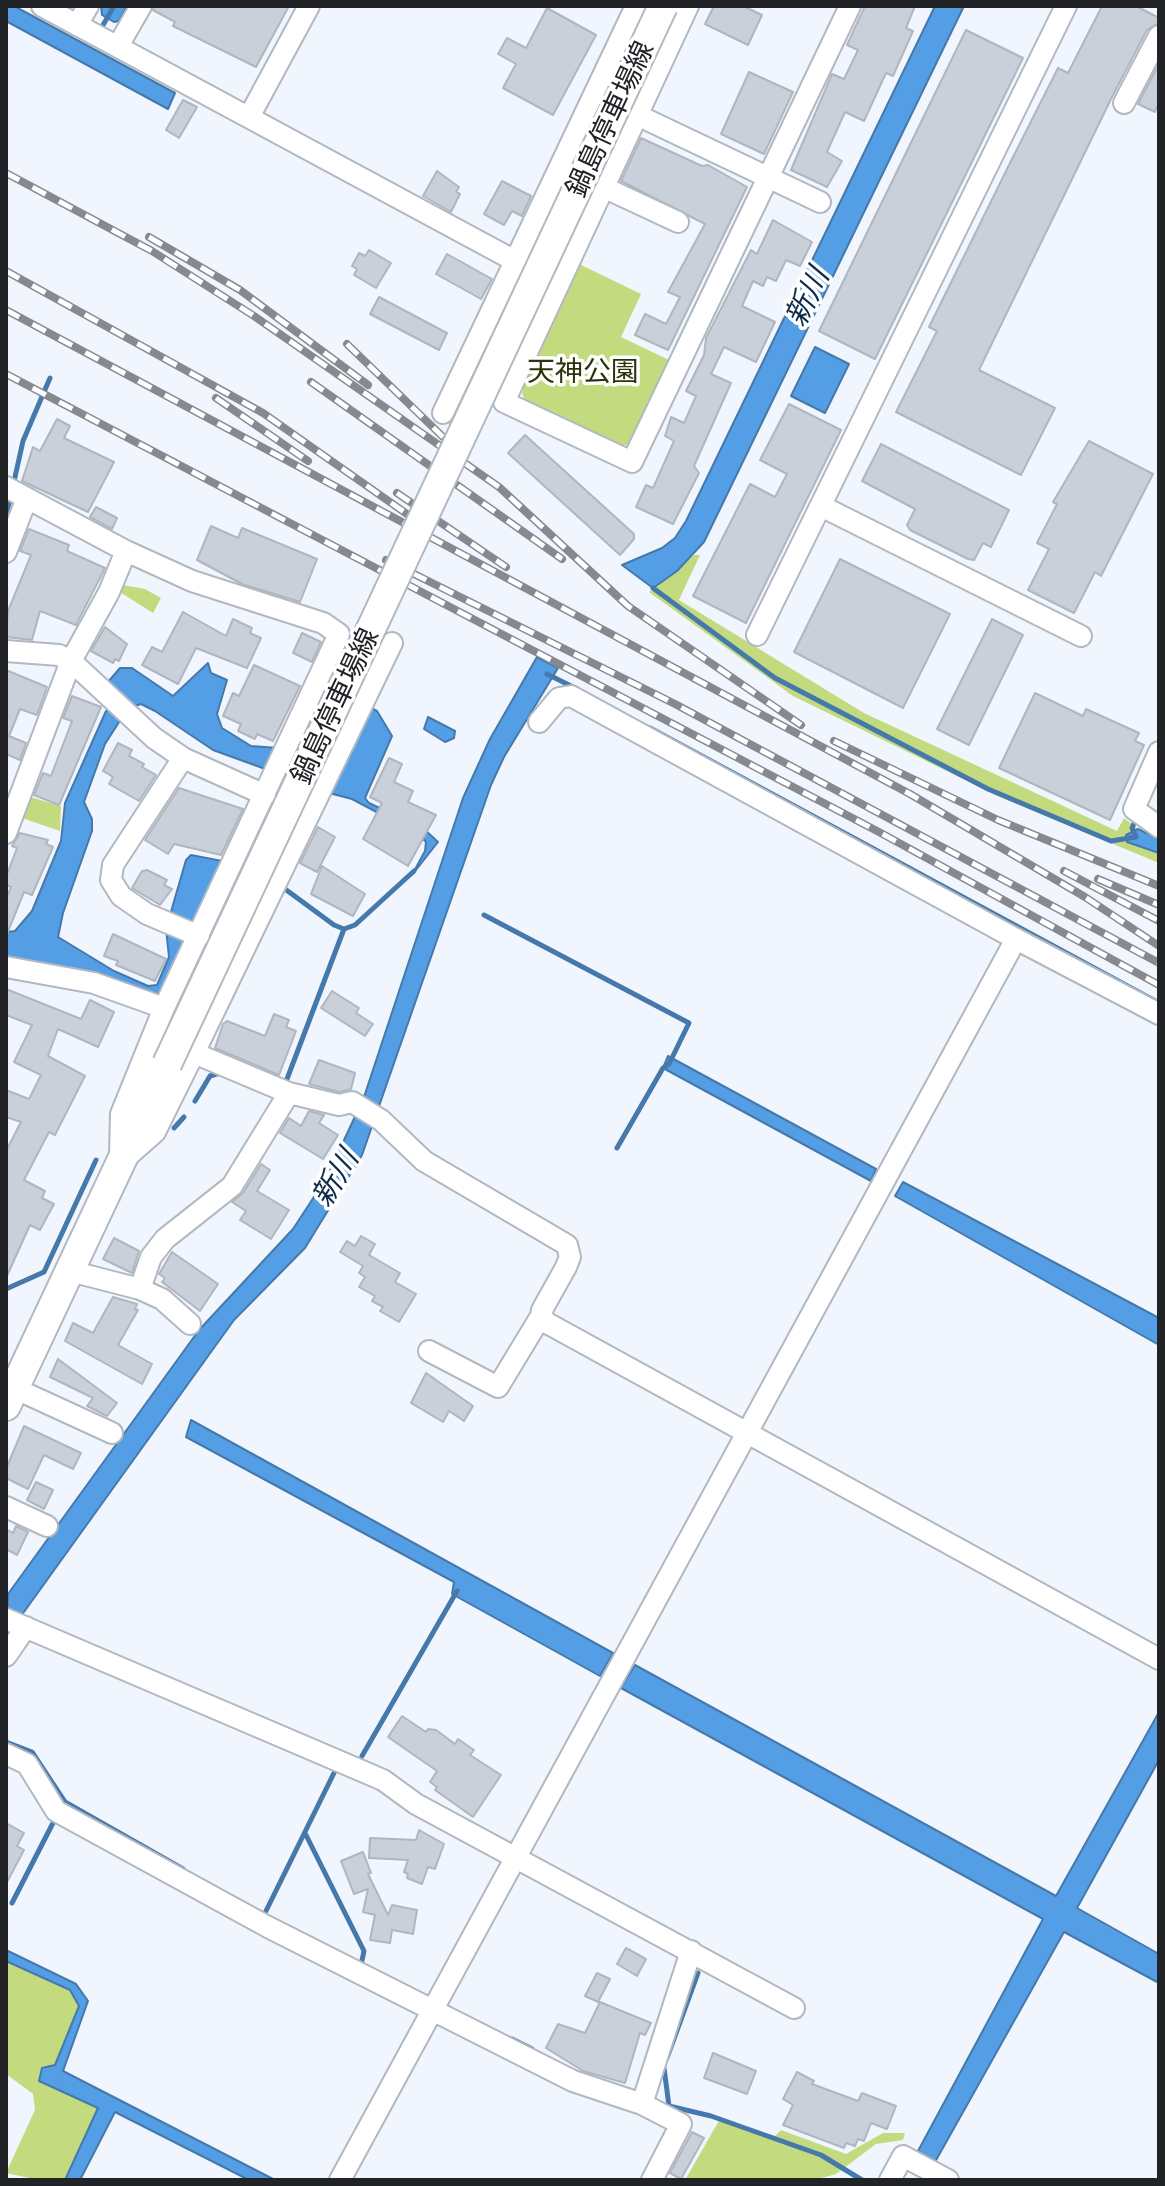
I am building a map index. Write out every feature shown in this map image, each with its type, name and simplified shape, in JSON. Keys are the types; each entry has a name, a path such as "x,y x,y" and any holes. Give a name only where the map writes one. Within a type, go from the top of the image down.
{"main road":[{"name":"鍋島停車場線","path":"10,1397 663,6"}],"street":[{"path":"42,6 517,262"},
{"path":"82,27 88,6"},
{"path":"115,44 141,6"},
{"path":"249,117 309,6"},
{"path":"443,413 636,6"},
{"path":"688,6 504,402 632,462 850,6"},
{"path":"757,635 823,507 1066,6"},
{"path":"1124,103 1159,36"},
{"path":"637,115 820,202"},
{"path":"603,187 678,222"},
{"path":"6,552 15,492 126,551 192,581 323,623 339,634 164,1008 121,1114 120,1163"},
{"path":"823,507 1081,636"},
{"path":"6,833 11,803 71,661 109,592 126,551"},
{"path":"120,1163 155,1132 392,643"},
{"path":"6,651 59,655 71,661 154,738 183,758 265,795"},
{"path":"539,722 559,698 571,696 1159,1014"},
{"path":"1146,819 1159,752"},
{"path":"183,758 113,865 111,880 121,896 147,914 196,934"},
{"path":"340,2180 1016,939"},
{"path":"6,967 94,983 164,1008"},
{"path":"194,1053 289,1093 339,1105 356,1105 381,1120 424,1161 567,1245 570,1257 566,1267 541,1316 498,1387 429,1351"},
{"path":"140,1289 151,1257 165,1239 232,1186 289,1093"},
{"path":"70,1271 140,1289 162,1299 190,1324"},
{"path":"541,1316 547,1323 1159,1659"},
{"path":"10,1397 112,1433"},
{"path":"6,1507 47,1526"},
{"path":"6,1656 17,1623 383,1780 416,1804 794,2008"},
{"path":"6,1754 27,1764 56,1811 268,1927 431,2011 573,2081 642,2104 681,2124 652,2180"},
{"path":"642,2104 691,1951"},
{"path":"890,2180 903,2156 948,2180"}],"green space":[{"name":"天神公園","path":"575,262 641,294 621,337 671,361 631,444 620,446 525,401 522,393 533,351"},
{"path":"694,555 700,555 679,600 864,713 1117,831 1124,818 1138,829 1126,835 1148,850 1159,853 1159,863 1002,798 793,696 649,592"},
{"path":"117,584 145,589 161,598 153,613 115,589"},
{"path":"27,796 61,806 60,831 19,817"},
{"path":"6,1961 70,1991 79,2006 48,2082 98,2108 65,2180 39,2180 6,2173 35,2110 33,2094 6,2074"},
{"path":"720,2119 775,2136 781,2130 846,2154 883,2133 905,2133 903,2140 876,2144 836,2174 814,2180 685,2180"}],"water":[{"path":"6,6 14,6 175,93 168,109 6,21"},
{"path":"101,6 127,6 119,21 114,22 102,15"},
{"name":"新川","path":"935,6 964,6 704,542 677,571 653,588 622,565 662,548 675,538 686,521"},
{"path":"815,347 849,364 825,413 791,396"},
{"name":"新川","path":"537,657 558,668 504,757 491,785 362,1155 305,1248 234,1320 6,1637 8,1594 199,1330 293,1229 327,1177 364,1097 463,798 490,739"},
{"path":"208,663 211,673 227,680 217,714 222,728 251,746 278,748 268,770 213,750 141,704 129,708 111,692 108,682 120,668 132,668 173,696"},
{"path":"371,708 377,711 392,736 365,798 369,803 424,829 438,842 412,875 425,851 426,842 418,834 352,799 329,793"},
{"path":"106,711 115,711 121,719 105,744 84,802 92,819 92,831 63,913 58,937 114,971 148,986 157,985 169,957 166,929 186,860 191,855 222,861 158,996 6,957 6,932 15,931 32,911 61,841 65,803"},
{"path":"428,717 455,731 454,738 445,742 424,729"},
{"path":"1138,829 1159,839 1159,853 1127,842 1126,835"},
{"path":"668,1056 876,1169 871,1181 663,1068"},
{"path":"903,1182 1159,1318 1159,1345 895,1196"},
{"path":"191,1420 613,1653 600,1676 452,1594 454,1582 186,1437"},
{"path":"635,1665 1056,1896 1159,1712 1159,1760 1077,1908 1159,1954 1159,1983 1064,1932 935,2162 918,2151 1043,1919 621,1688"},
{"path":"6,1950 76,1984 88,2001 63,2071 275,2180 249,2180 115,2112 80,2180 65,2180 98,2108 39,2081 42,2068 55,2065 79,2006 70,1990 6,1961"}],"building":[{"path":"154,6 289,6 256,67 173,26 175,22 153,10"},
{"path":"714,6 743,6 762,15 748,45 705,24"},
{"path":"865,6 915,6 906,28 913,31 893,76 886,73 864,121 845,112 827,152 842,161 827,187 791,170 832,74 844,79 858,50 847,45"},
{"path":"1102,6 1136,6 1159,18 1159,23 1147,30 1112,97 979,370 1055,408 1021,475 896,412 937,331 929,327 1058,68 1068,73"},
{"path":"547,8 596,35 553,115 503,88 516,64 498,54 507,38 526,48"},
{"path":"966,30 1023,58 875,359 819,331"},
{"path":"1159,64 1159,102 1155,112 1138,104"},
{"path":"749,72 793,92 764,154 721,134"},
{"path":"183,100 197,107 179,138 166,130"},
{"path":"641,138 702,166 708,165 747,187 668,350 635,335 645,314 666,324 680,297 668,292 705,224 621,181"},
{"path":"437,171 459,187 456,192 460,194 451,212 423,196"},
{"path":"502,181 531,196 522,216 512,211 504,225 484,214"},
{"path":"773,220 812,242 800,266 786,260 776,281 767,277 763,286 753,281 742,306 775,322 756,362 724,347 711,374 731,383 694,466 699,473 673,524 636,507 646,485 653,488 674,441 665,436 671,417 684,423 696,396 686,391 704,355 706,338 751,250 757,254"},
{"path":"369,250 391,263 376,288 354,275 357,269 352,266 359,253 365,256"},
{"path":"447,254 492,279 481,299 436,274"},
{"path":"379,297 447,333 439,350 370,314"},
{"path":"789,404 841,430 746,623 693,596 750,484 775,497 787,474 760,460"},
{"path":"57,419 70,426 64,438 114,462 88,512 22,481 33,447 40,451"},
{"path":"525,435 634,534 634,539 620,555 508,453"},
{"path":"1089,441 1153,474 1101,576 1095,572 1074,613 1028,590 1049,549 1037,543 1057,504 1053,502"},
{"path":"881,444 1009,510 991,547 983,543 974,560 968,559 910,530 907,525 915,509 862,481"},
{"path":"96,507 117,518 112,529 90,517"},
{"path":"211,526 238,538 242,528 317,559 300,602 242,584 197,560"},
{"path":"29,529 69,545 67,551 105,568 76,625 40,611 32,640 6,637 8,611 31,555 20,551"},
{"path":"840,559 950,614 903,708 794,652"},
{"path":"183,612 226,636 233,619 252,628 250,633 261,638 247,668 196,648 178,684 142,665 152,647 162,652"},
{"path":"992,619 1023,635 969,745 937,729"},
{"path":"105,627 127,644 119,661 115,659 113,663 91,651"},
{"path":"302,633 321,642 312,662 293,653"},
{"path":"254,665 300,686 273,741 257,734 255,739 238,731 241,724 223,716 233,693 239,696"},
{"path":"6,670 47,687 37,715 20,709 9,736 26,743 20,760 6,754"},
{"path":"1035,693 1083,716 1086,709 1139,733 1135,741 1144,745 1110,820 999,768"},
{"path":"72,696 101,707 59,805 34,795 43,773 51,776 72,721 63,718"},
{"path":"118,743 132,750 129,756 156,775 139,801 109,784 113,777 103,771"},
{"path":"389,758 402,764 394,782 413,791 408,802 436,815 408,866 363,839 382,803 370,797"},
{"path":"179,788 243,809 221,855 174,844 168,854 145,840"},
{"path":"318,827 335,837 317,872 300,863"},
{"path":"20,833 48,840 46,844 53,847 32,895 24,892 7,934 6,899 11,887 6,885 6,877 17,848 12,846"},
{"path":"322,866 365,894 353,916 311,894"},
{"path":"147,870 167,880 164,885 172,889 160,905 132,888 142,871"},
{"path":"113,934 166,959 155,981 116,965 118,961 104,956"},
{"path":"6,989 81,1019 90,1000 114,1012 98,1047 58,1029 48,1056 85,1076 55,1135 49,1132 24,1180 45,1191 42,1198 54,1204 40,1230 30,1225 6,1278 6,1151 21,1122 6,1117 6,1090 29,1099 41,1075 14,1062 32,1025 6,1015"},
{"path":"332,991 359,1008 356,1013 373,1024 365,1036 321,1008"},
{"path":"274,1014 289,1020 286,1027 296,1031 279,1075 215,1048 223,1024 227,1021 265,1036"},
{"path":"319,1060 355,1073 351,1089 339,1092 309,1084"},
{"path":"309,1111 324,1115 319,1123 338,1135 323,1159 280,1133 289,1118 301,1126"},
{"path":"261,1164 270,1170 257,1191 289,1210 271,1239 240,1220 246,1211 232,1202 243,1193"},
{"path":"361,1236 375,1244 369,1255 400,1273 395,1282 416,1294 399,1322 380,1311 383,1307 372,1301 375,1296 359,1287 365,1277 359,1273 363,1266 340,1252 347,1241 355,1246"},
{"path":"114,1238 139,1251 132,1273 103,1259"},
{"path":"172,1252 218,1284 200,1311 162,1282 165,1278 159,1274"},
{"path":"113,1297 137,1304 135,1309 138,1310 118,1345 152,1364 142,1384 65,1341 73,1323 93,1333"},
{"path":"58,1359 117,1403 107,1416 87,1406 93,1398 50,1377"},
{"path":"426,1373 473,1406 464,1421 449,1411 443,1422 411,1403"},
{"path":"24,1426 81,1453 73,1469 44,1455 28,1489 6,1478 6,1469"},
{"path":"36,1482 53,1490 44,1509 27,1500"},
{"path":"16,1526 28,1532 17,1555 6,1549 6,1529 13,1533"},
{"path":"402,1716 426,1732 428,1729 436,1730 455,1744 458,1739 474,1750 470,1755 501,1775 473,1817 435,1790 437,1787 430,1782 437,1771 388,1737"},
{"path":"6,1823 24,1833 17,1846 24,1850 6,1884"},
{"path":"419,1830 444,1844 435,1869 428,1867 422,1884 407,1878 408,1874 404,1872 408,1860 369,1858 370,1838 416,1840"},
{"path":"363,1852 371,1873 368,1874 388,1915 392,1905 417,1910 413,1934 392,1930 390,1943 370,1940 375,1915 363,1912 368,1889 354,1894 341,1861"},
{"path":"626,1948 646,1959 637,1976 617,1964"},
{"path":"597,1973 610,1979 598,2002 585,1996"},
{"path":"600,2002 651,2023 645,2035 640,2033 625,2083 583,2071 546,2048 558,2024 585,2033"},
{"path":"713,2053 756,2071 747,2094 704,2078"},
{"path":"797,2072 814,2081 812,2084 858,2101 862,2093 896,2106 887,2129 871,2123 864,2141 858,2139 855,2146 846,2143 844,2148 783,2125 793,2105 783,2099"},
{"path":"692,2132 704,2138 681,2179 670,2173"}],"waterway":[{"path":"99,32 114,6"},
{"path":"13,486 23,441 50,378"},
{"path":"6,514 11,496"},
{"path":"653,588 775,678 988,789 1111,841 1136,837 1132,828 1136,819"},
{"path":"547,674 577,689"},
{"path":"650,728 1159,1003"},
{"path":"285,889 344,929 355,925 414,871"},
{"path":"484,915 689,1023 669,1064 663,1068 617,1148"},
{"path":"287,1079 344,929"},
{"path":"195,1101 210,1076 223,1072"},
{"path":"174,1128 184,1117"},
{"path":"6,1289 44,1272 96,1160"},
{"path":"362,1756 457,1591"},
{"path":"6,1742 32,1752 65,1802 183,1869"},
{"path":"264,1915 334,1773"},
{"path":"12,1903 54,1821"},
{"path":"306,1835 364,1951 361,1965"},
{"path":"667,2058 698,1973"},
{"path":"512,2039 532,2049"},
{"path":"664,2068 669,2106 711,2116 821,2155 862,2180"}],"railway":[{"path":"6,173 152,251 254,316 499,487 628,606 801,725"},
{"path":"149,237 240,290 368,385"},
{"path":"6,271 263,413 407,514"},
{"path":"6,310 910,794 1085,897 1159,946"},
{"path":"347,344 443,437"},
{"path":"6,374 879,832 1159,985"},
{"path":"311,382 562,559"},
{"path":"216,398 308,461"},
{"path":"397,493 506,567"},
{"path":"386,560 675,704 1159,963"},
{"path":"834,741 998,820 1159,886"},
{"path":"1064,871 1159,921"},
{"path":"1098,879 1159,905"}]}
